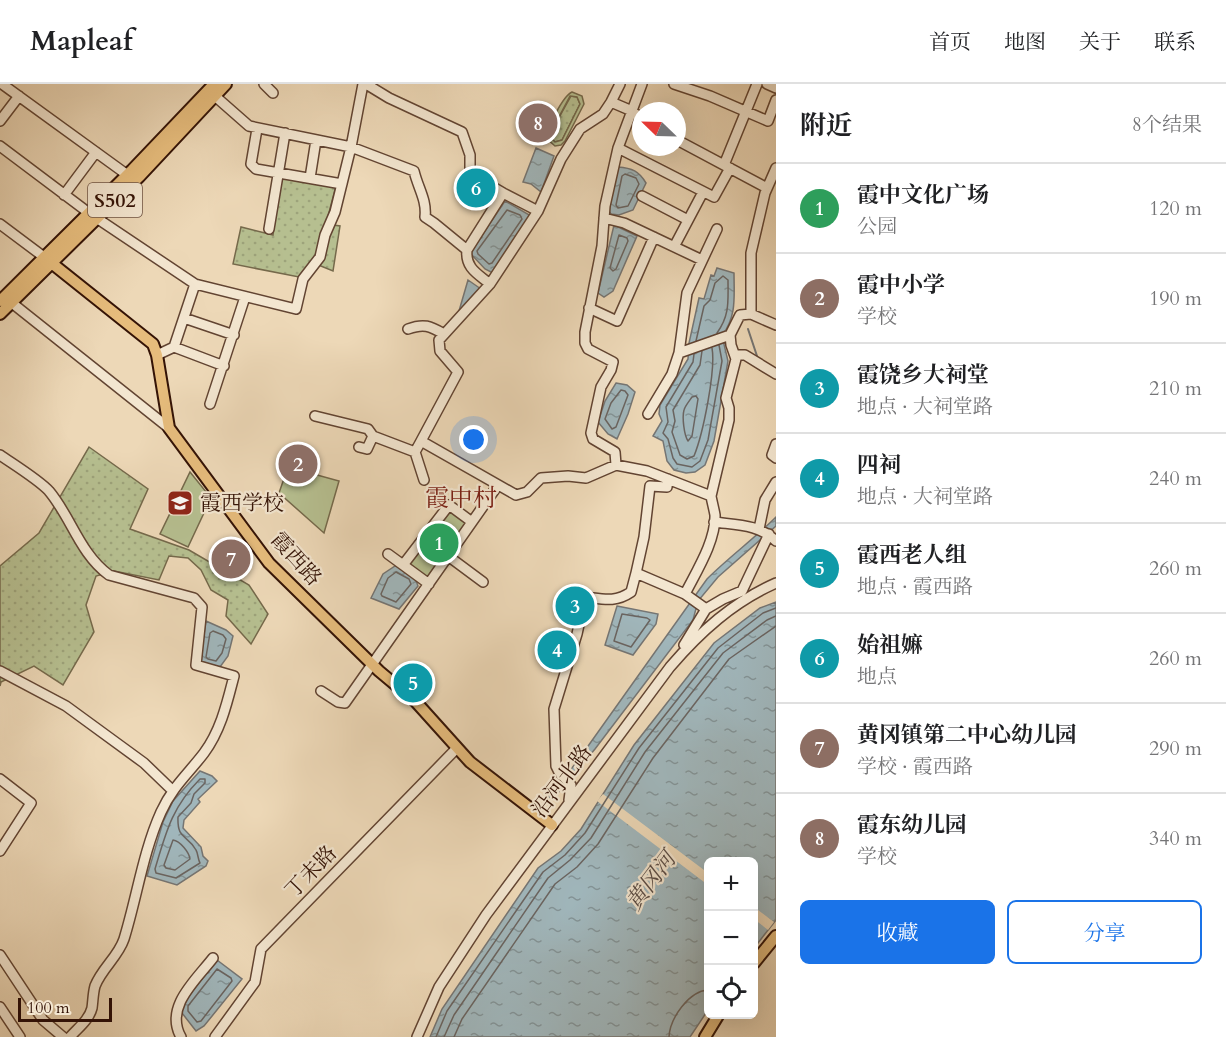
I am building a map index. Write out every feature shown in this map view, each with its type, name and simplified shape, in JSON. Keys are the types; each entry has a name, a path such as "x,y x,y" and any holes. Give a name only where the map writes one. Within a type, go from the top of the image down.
{"main road":[{"name":"S502","path":"0,314 139,177 226,84"},
{"name":"S502","path":"0,301 132,170 207,86"},
{"name":"霞西路","path":"44,257 153,344 157,355 169,428 269,564 372,664 416,702 470,762 552,825"},
{"path":"758,958 776,936"},
{"path":"705,1037 716,1019"}],"street":[{"path":"2,84 135,181"},
{"path":"264,84 273,93"},
{"path":"98,219 195,284 296,309 303,279 320,258 325,235 335,212 365,84 389,98 462,132 470,154 470,170 479,179 502,193 538,211"},
{"path":"424,480 415,452 458,372 440,351 439,340 490,284 538,211 561,159 580,129 603,114 620,84"},
{"path":"635,102 642,84"},
{"path":"674,84 768,121 776,100"},
{"path":"618,148 714,197 758,84"},
{"path":"766,84 776,88"},
{"path":"0,122 19,96"},
{"path":"216,97 249,126 256,129 351,147 414,171 418,188 426,205 424,218 434,223 467,250"},
{"path":"611,102 632,111 618,148 605,206 602,246 589,308 585,343 588,349 613,362 601,387 591,434 593,439 615,452 616,465"},
{"path":"256,129 251,164 256,168 342,184"},
{"path":"269,229 285,134"},
{"path":"310,178 316,140"},
{"path":"686,145 767,188"},
{"path":"0,146 88,213"},
{"path":"64,195 96,152"},
{"path":"751,314 751,253 767,188 776,168"},
{"path":"675,245 703,192"},
{"path":"490,284 469,267 466,258 467,250 502,193"},
{"path":"642,196 688,220"},
{"path":"604,218 624,223 675,245 702,260"},
{"path":"0,225 44,257"},
{"path":"648,414 672,375 679,353 687,293 717,229"},
{"path":"589,308 617,321 654,237"},
{"path":"157,355 174,347 195,284"},
{"path":"210,404 245,297"},
{"path":"12,303 169,428"},
{"path":"670,667 695,601 701,563 714,522 711,496 729,420 726,398 736,359 730,335 740,315 751,314 776,325"},
{"path":"184,318 234,335"},
{"path":"408,329 418,325 444,334"},
{"path":"679,353 730,335"},
{"path":"174,347 224,366"},
{"path":"735,355 745,355 776,374"},
{"path":"315,416 368,429 373,436 415,452"},
{"path":"359,447 368,449 373,436"},
{"path":"421,441 516,495 527,492 541,478 568,476 586,478 616,465 668,479 711,496"},
{"path":"776,444 772,455 776,458"},
{"path":"0,455 49,490 76,537 101,570 109,575 194,598 202,607 196,665 234,676 225,712 216,734 205,752 172,790 151,837 136,887 124,941 117,954 104,968 95,986 88,1018 70,1037"},
{"path":"569,802 571,784 556,766 554,709 577,634 585,597 614,601 631,592 644,537 650,486 667,487 668,479"},
{"path":"636,573 695,601 723,599 742,591 767,533 765,500 776,482"},
{"path":"321,691 338,702 345,702 498,485"},
{"path":"403,565 449,505 472,522"},
{"path":"714,522 767,533"},
{"path":"388,554 429,584"},
{"path":"448,556 483,582"},
{"path":"774,584 776,573"},
{"name":"沿河北路","path":"417,1037 439,987 486,915 670,667 710,624 732,607 774,584"},
{"path":"0,672 66,706 144,763 172,790"},
{"name":"丁未路","path":"215,1037 255,981 261,949 457,748"},
{"path":"0,779 31,803 0,851"},
{"path":"764,951 776,950"},
{"path":"0,956 43,1020 63,1037"},
{"path":"181,1037 176,1019 180,1001 213,958"},
{"path":"0,1007 20,1037"}],"green space":[{"path":"572,92 582,96 584,104 565,141 555,146 547,139 547,134 556,113","holes":["570,96 577,97 580,104 562,140 555,142 551,138 551,132"]},
{"path":"571,96 577,97 580,104 562,140 555,142 551,138 551,132"},
{"path":"281,177 336,186 326,224 340,226 333,271 311,262 299,277 233,264 241,227 273,235"},
{"path":"89,447 148,489 130,529 189,550 249,585 268,614 251,644 226,616 228,600 211,590 201,570 188,558 169,556 159,580 114,571 96,576 86,605 94,632 63,685 34,666 1,682 0,686 0,566 39,533"},
{"path":"288,467 339,481 324,533 279,493"},
{"path":"190,472 211,498 188,547 160,534"},
{"path":"449,509 469,522 428,579 409,563"}],"water":[{"path":"536,148 554,156 541,192 531,184 523,182"},
{"path":"618,167 635,171 646,183 633,210 619,215 611,214 608,210"},
{"path":"505,201 531,216 493,273 485,269 470,253"},
{"path":"614,225 637,236 613,291 604,297 598,293"},
{"path":"717,268 734,273 732,314 722,336 728,361 714,441 705,465 695,472 686,473 674,470 667,461 663,441 653,436 662,421 659,414 660,405 688,359 689,343 699,298 704,299 711,275 714,276"},
{"path":"468,280 481,289 459,311"},
{"path":"616,383 627,385 635,392 617,439 608,434 598,422 605,401"},
{"path":"776,517 776,526 718,577 698,601 693,620 595,749 552,800 548,797 576,763 707,579"},
{"path":"395,566 410,572 418,586 399,609 371,598 383,574"},
{"name":"黄冈河","path":"776,602 776,920 758,943 758,857 704,857 704,1016 690,1037 430,1037 442,1009 538,868 561,851 581,829 634,745 714,643 760,608"},
{"path":"617,606 658,614 656,624 633,655 605,645"},
{"path":"206,621 226,630 233,636 228,656 220,667 202,664 200,661"},
{"path":"200,771 217,781 198,799 200,802 184,820 183,828 201,847 203,856 208,861 206,866 177,885 147,876 163,822 173,801"},
{"path":"217,960 242,979 204,1026 196,1031 182,1013 182,1004"}],"pier":[{"path":"603,794 704,870 704,882 597,801"},
{"path":"758,910 774,922 768,930 758,922"}],"waterway":[{"path":"748,329 757,356"}],"place":[{"name":"霞东幼儿园","path":"538,123"},
{"name":"始祖嫲","path":"476,188"},
{"name":"霞中小学","path":"298,464"},
{"name":"霞西学校","path":"180,503"},
{"name":"霞中文化广场","path":"439,543"},
{"name":"黄冈镇第二中心幼儿园","path":"231,559"},
{"name":"霞饶乡大祠堂","path":"575,606"},
{"name":"四祠","path":"557,650"},
{"name":"霞西老人组","path":"413,683"}],"district":[{"name":"霞中村","path":"461,498"}]}
